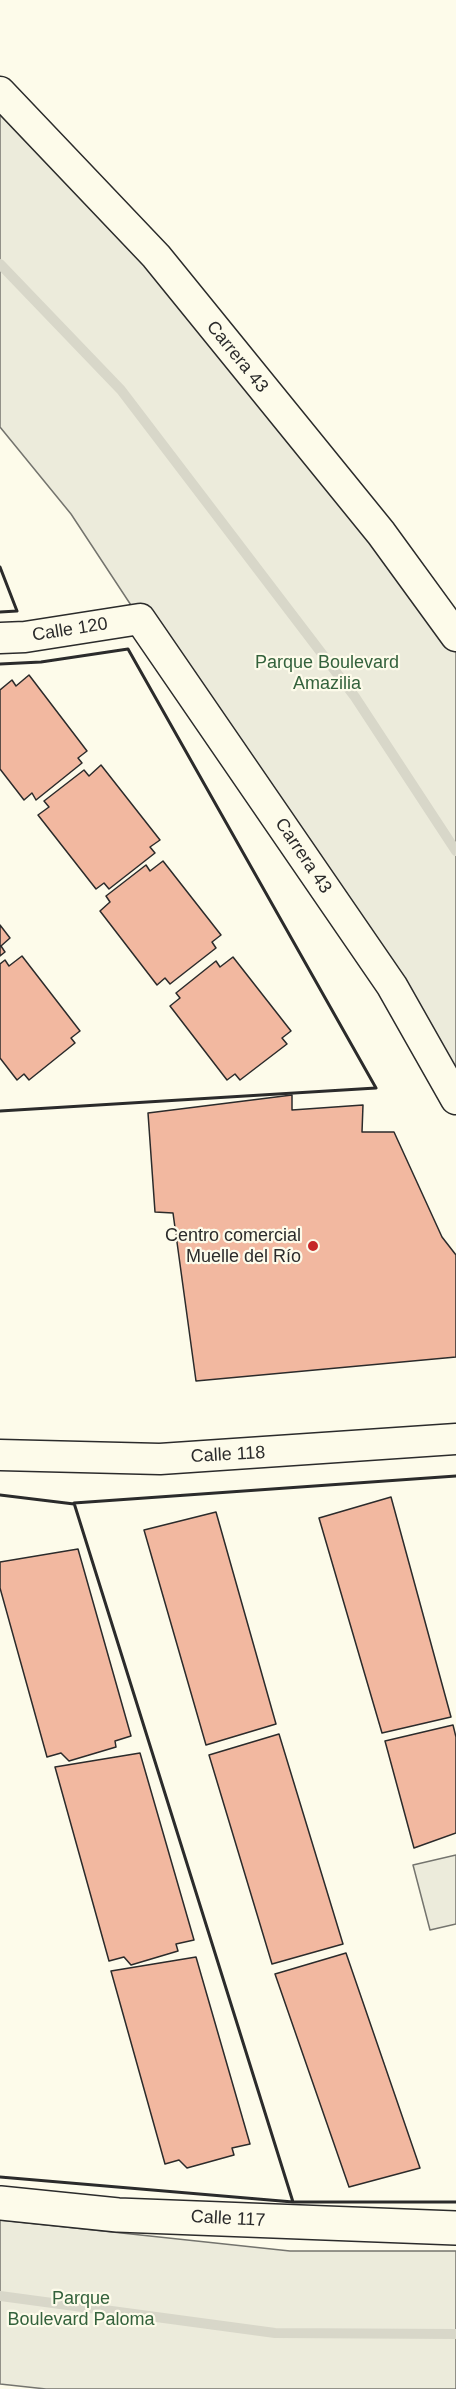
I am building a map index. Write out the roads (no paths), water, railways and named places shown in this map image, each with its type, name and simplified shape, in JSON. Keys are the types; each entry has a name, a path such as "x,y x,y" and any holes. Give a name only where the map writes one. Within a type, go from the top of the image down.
{"street":[{"name":"Carrera 43","path":"0,92 156,256 381,533 456,636"},
{"name":"Carrera 43","path":"140,619 392,986 456,1099"},
{"name":"Calle 120","path":"0,638 25,637 140,619"},
{"name":"Calle 118","path":"0,1455 160,1459 456,1439"},
{"name":"Calle 117","path":"0,2203 118,2215 456,2228"}],"waterway":[{"path":"0,264 121,390 355,697 456,851"},
{"path":"0,2296 275,2333 456,2334"}],"place":[{"name":"Centro comercial Muelle del Río","path":"313,1246"}],"park label":[{"name":"Parque Boulevard Amazilia","path":"327,673"},
{"name":"Parque Boulevard Paloma","path":"81,2309"}]}
